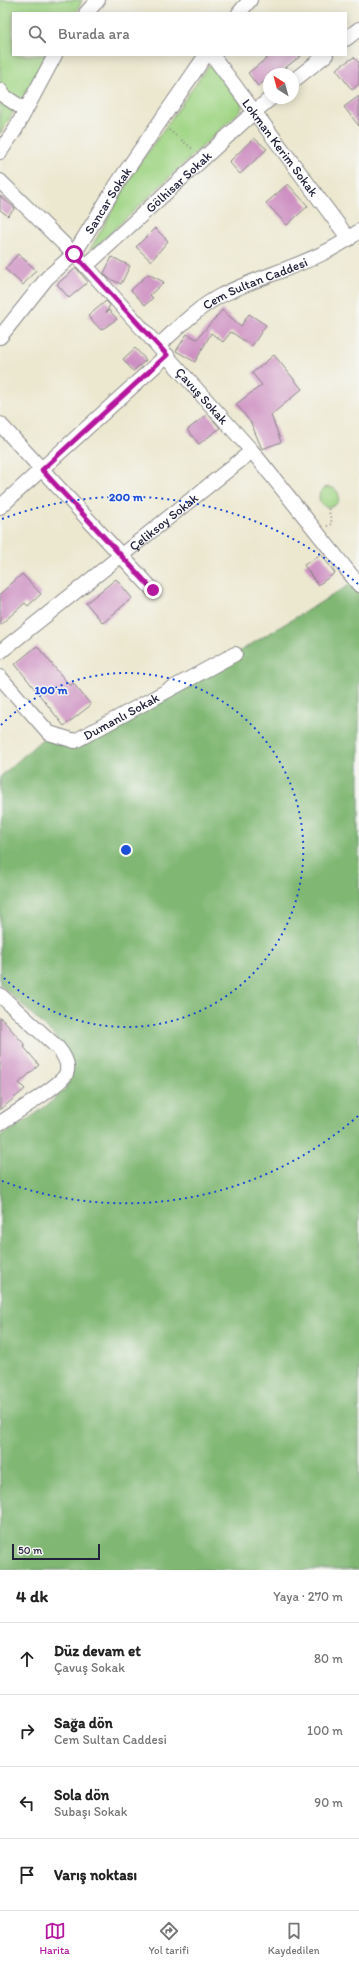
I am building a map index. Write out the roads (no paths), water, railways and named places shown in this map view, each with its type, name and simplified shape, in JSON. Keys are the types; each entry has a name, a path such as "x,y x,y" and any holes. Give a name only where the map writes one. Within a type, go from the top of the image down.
{"street":[{"path":"82,12 85,0"},
{"path":"87,12 98,0"},
{"path":"240,12 250,0"},
{"path":"347,38 359,29"},
{"path":"0,152 54,56"},
{"name":"Sancar Sokak","path":"0,338 47,278 74,254 119,181 205,56"},
{"name":"Lokman Kerim Sokak","path":"213,56 254,112 354,235"},
{"path":"299,76 325,56"},
{"path":"0,90 4,96 25,110"},
{"name":"Gölhisar Sokak","path":"86,266 264,104"},
{"name":"Çavuş Sokak","path":"0,181 86,266 252,451 359,585"},
{"name":"Cem Sultan Caddesi","path":"0,507 42,470 201,309 220,297 315,257 354,235"},
{"path":"0,424 153,590"},
{"name":"Çeliksoy Sokak","path":"0,652 252,451"},
{"name":"Dumanlı Sokak","path":"0,677 49,733 75,741 235,654"},
{"path":"0,995 58,1048 64,1055 67,1066 66,1074 58,1082 0,1123"}]}
